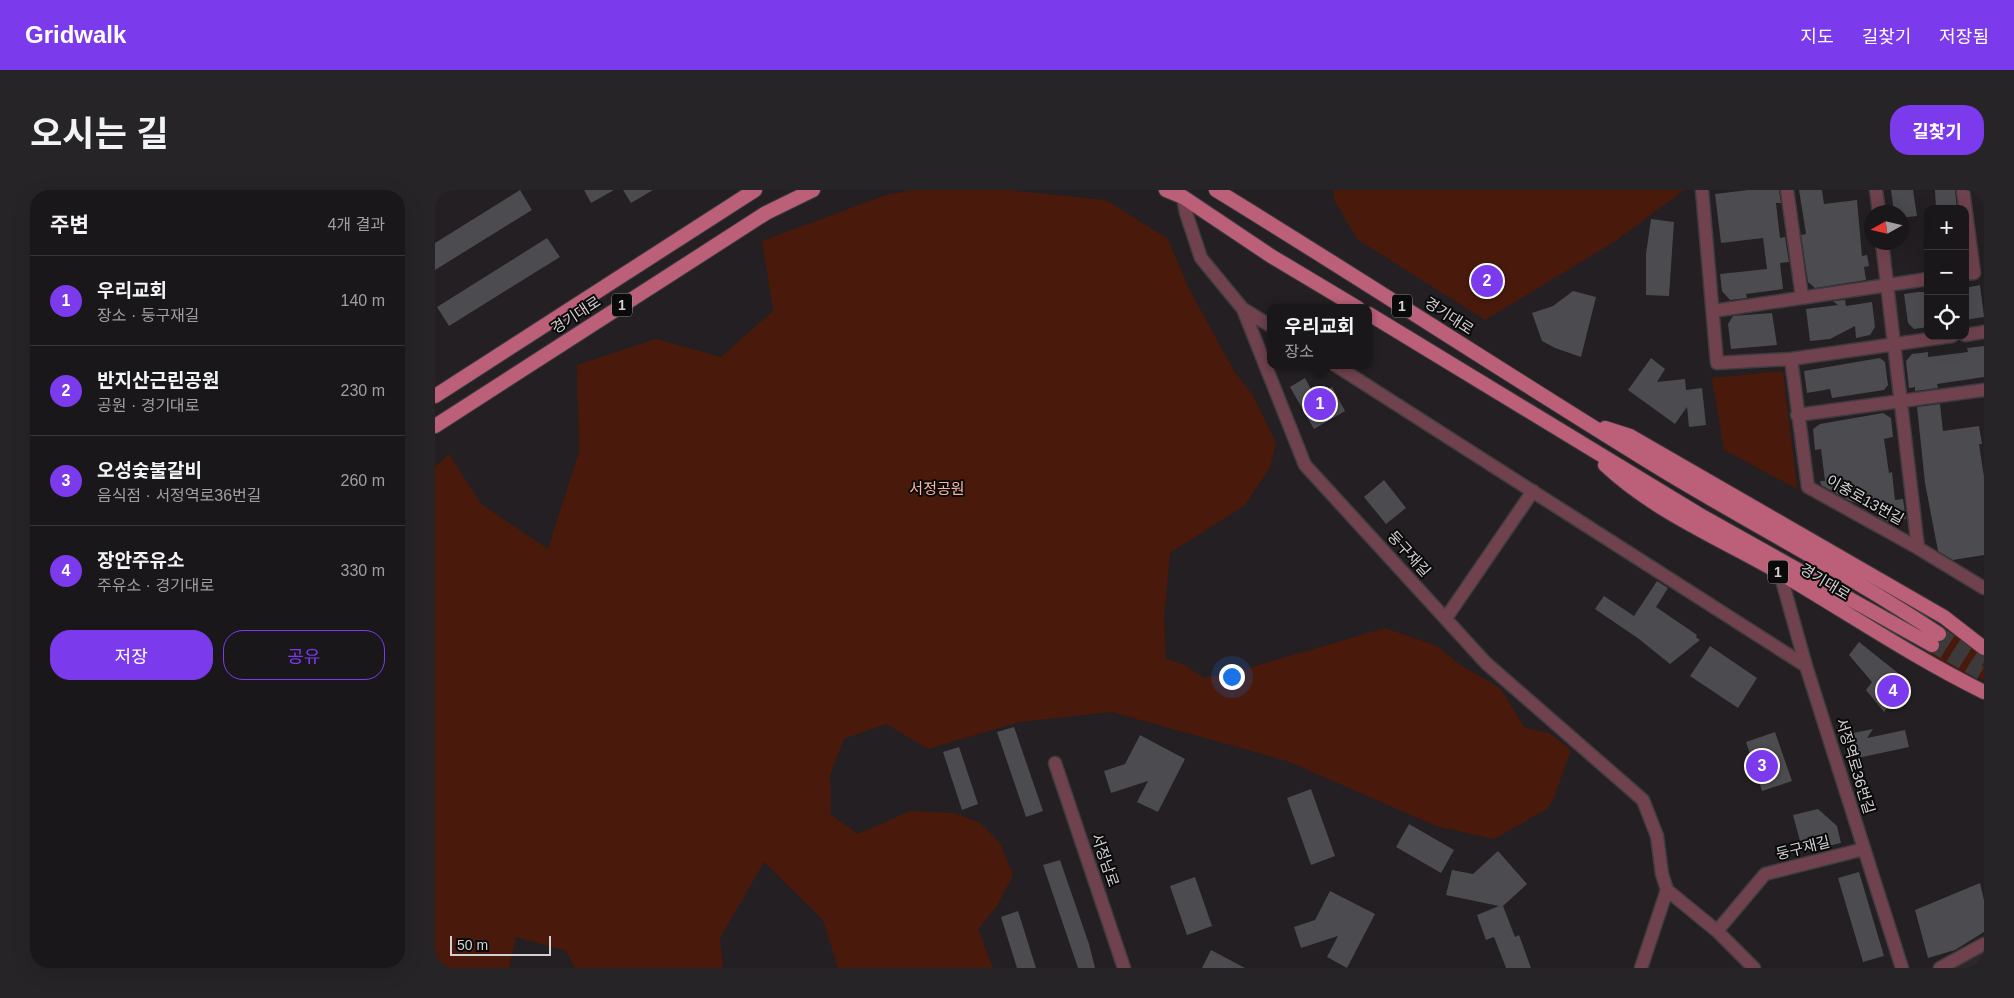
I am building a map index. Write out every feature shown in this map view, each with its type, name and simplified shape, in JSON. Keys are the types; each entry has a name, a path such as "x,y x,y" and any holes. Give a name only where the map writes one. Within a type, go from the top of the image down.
{"main road":[{"name":"경기대로","path":"435,396 755,190"},
{"name":"경기대로","path":"435,426 766,213 813,190"},
{"path":"1167,190 1183,197 1271,256 1351,304"},
{"name":"경기대로","path":"1216,190 1288,232 1667,473 1823,562 1936,639 1700,515 1372,316"},
{"name":"경기대로","path":"1588,424 1629,436 1944,617 1984,648"},
{"name":"경기대로","path":"1581,442 1607,467 1664,509 1780,574 1935,668 1984,692"},
{"path":"1944,617 1984,639"}],"street":[{"path":"1702,190 1717,363 1791,359 1924,340"},
{"path":"1787,190 1801,297"},
{"path":"1876,190 1878,205"},
{"path":"1963,190 1974,273 1969,274"},
{"name":"둥구재길","path":"1183,197 1186,213 1201,258 1243,309 1267,362"},
{"name":"이충로13번길","path":"1883,250 1918,548"},
{"path":"1713,311 1924,280"},
{"path":"1243,309 1267,324"},
{"path":"1969,334 1984,332"},
{"name":"이충로13번길","path":"1791,359 1808,487 1918,548 1984,588"},
{"path":"1341,369 1806,666"},
{"name":"둥구재길","path":"1271,371 1305,465 1486,663 1643,800 1657,836 1662,874 1667,890"},
{"path":"1797,415 1984,390"},
{"path":"1446,618 1533,491"},
{"name":"서정역로36번길","path":"1780,574 1806,666 1902,968"},
{"name":"서정남로","path":"1055,763 1124,968"},
{"name":"둥구재길","path":"1717,931 1765,874 1864,849"},
{"path":"1641,968 1667,890 1717,931 1754,968"},
{"path":"1939,968 1984,944"}],"shaded area":[{"path":"1984,944 1984,968 1940,968"}],"green space":[{"name":"서정공원","path":"912,190 1007,190 1106,200 1168,239 1189,289 1234,371 1253,395 1276,443 1270,468 1244,506 1170,553 1164,619 1166,659 1185,665 1204,678 1235,672 1385,628 1437,646 1462,666 1500,688 1525,728 1549,733 1571,750 1553,800 1547,809 1494,839 1436,826 1287,761 1112,712 1019,722 928,749 886,724 844,739 830,775 831,815 858,834 910,811 955,813 980,823 1000,843 1013,875 997,906 978,929 993,968 838,968 823,920 764,862 720,938 723,968 575,968 566,951 516,937 509,968 435,968 435,467 449,454 481,504 548,549 579,452 577,365 656,339 721,357 773,311 762,241 886,195"},
{"path":"1334,190 1684,190 1614,242 1485,320 1357,239 1334,199"},
{"path":"1783,371 1797,489 1724,450 1712,378"},
{"path":"1944,627 1984,657 1984,680 1924,658"}],"building":[{"path":"520,190 532,210 435,270 435,243"},
{"path":"584,190 614,190 591,203"},
{"path":"623,190 653,190 631,203"},
{"path":"1748,190 1779,190 1781,203 1776,203 1780,238 1785,237 1789,262 1780,263 1783,289 1746,294 1747,298 1730,300 1722,291 1720,274 1767,269 1763,238 1721,243 1715,194"},
{"path":"1799,190 1822,190 1824,204 1857,200 1862,256 1867,255 1869,266 1864,267 1866,280 1815,288 1808,282 1801,235 1806,234"},
{"path":"1891,190 1913,190 1917,216 1909,217 1909,205 1893,205"},
{"path":"1935,190 1955,190 1957,205 1936,205"},
{"path":"1651,219 1674,222 1669,296 1646,295 1646,254"},
{"path":"547,238 560,257 449,326 437,307"},
{"path":"1980,285 1984,317 1969,319 1969,287"},
{"path":"1573,291 1596,297 1581,357 1555,348 1542,341 1532,313 1553,306"},
{"path":"1924,292 1924,328 1914,329 1908,323 1904,294"},
{"path":"1845,300 1846,306 1872,302 1875,327 1870,335 1856,338 1855,326 1830,339 1810,341 1806,309 1838,305 1833,301"},
{"path":"1772,313 1777,345 1731,349 1728,324 1733,316"},
{"path":"1984,346 1984,377 1937,384 1938,388 1915,391 1915,387 1909,388 1906,361 1912,354 1928,352 1928,357 1968,352 1967,348"},
{"path":"1651,358 1665,369 1657,382 1685,379 1686,390 1702,388 1706,425 1689,427 1687,407 1675,424 1628,390"},
{"path":"1880,358 1885,362 1888,385 1884,390 1832,398 1830,389 1807,393 1804,371"},
{"path":"1305,378 1315,397 1332,387 1345,411 1314,429 1290,387"},
{"path":"1940,404 1943,431 1979,426 1982,444 1979,444 1984,477 1984,555 1953,560 1938,551 1925,483 1917,407"},
{"path":"1883,413 1891,418 1893,437 1884,439 1889,473 1892,472 1895,500 1903,499 1906,519 1888,522 1878,517 1874,509 1850,501 1821,485 1820,481 1825,481 1821,449 1815,450 1813,429 1820,424"},
{"path":"1384,480 1406,508 1386,524 1364,497"},
{"path":"1657,581 1668,588 1656,607 1697,635 1696,637 1700,640 1670,664 1639,639 1595,609 1604,596 1634,616"},
{"path":"1859,642 1908,681 1884,712 1866,690 1872,682 1849,655"},
{"path":"1710,646 1757,678 1738,708 1690,676"},
{"path":"1014,727 1043,811 1026,817 997,732"},
{"path":"1873,729 1867,738 1905,730 1909,747 1858,758 1853,733"},
{"path":"1775,732 1792,781 1762,791 1746,742"},
{"path":"1140,735 1185,759 1158,812 1137,802 1148,781 1111,793 1104,771 1125,764"},
{"path":"959,747 978,804 962,810 943,752"},
{"path":"1311,789 1335,856 1311,865 1287,798"},
{"path":"1818,809 1837,826 1841,843 1803,852 1793,815"},
{"path":"1409,824 1454,850 1441,873 1396,847"},
{"path":"1498,851 1527,884 1503,906 1515,937 1519,935 1531,968 1506,968 1494,937 1486,940 1477,915 1499,906 1446,895 1452,870 1473,874"},
{"path":"1060,860 1089,944 1095,968 1078,968 1043,865"},
{"path":"1859,872 1884,956 1863,962 1838,878"},
{"path":"1195,877 1212,926 1187,935 1170,886"},
{"path":"1980,883 1984,900 1984,932 1955,950 1928,958 1915,910"},
{"path":"1330,891 1375,914 1347,968 1327,957 1338,936 1301,948 1294,927 1315,920"},
{"path":"1018,911 1036,968 1017,968 1001,917"},
{"path":"1211,950 1245,968 1202,968"}],"tunnel":[{"path":"1939,634 1984,662"},
{"path":"1932,645 1984,675"}],"place":[{"name":"반지산근린공원","path":"1487,281"},
{"name":"우리교회","path":"1320,404"},
{"name":"장안주유소","path":"1893,691"},
{"name":"오성숯불갈비","path":"1762,766"}]}
